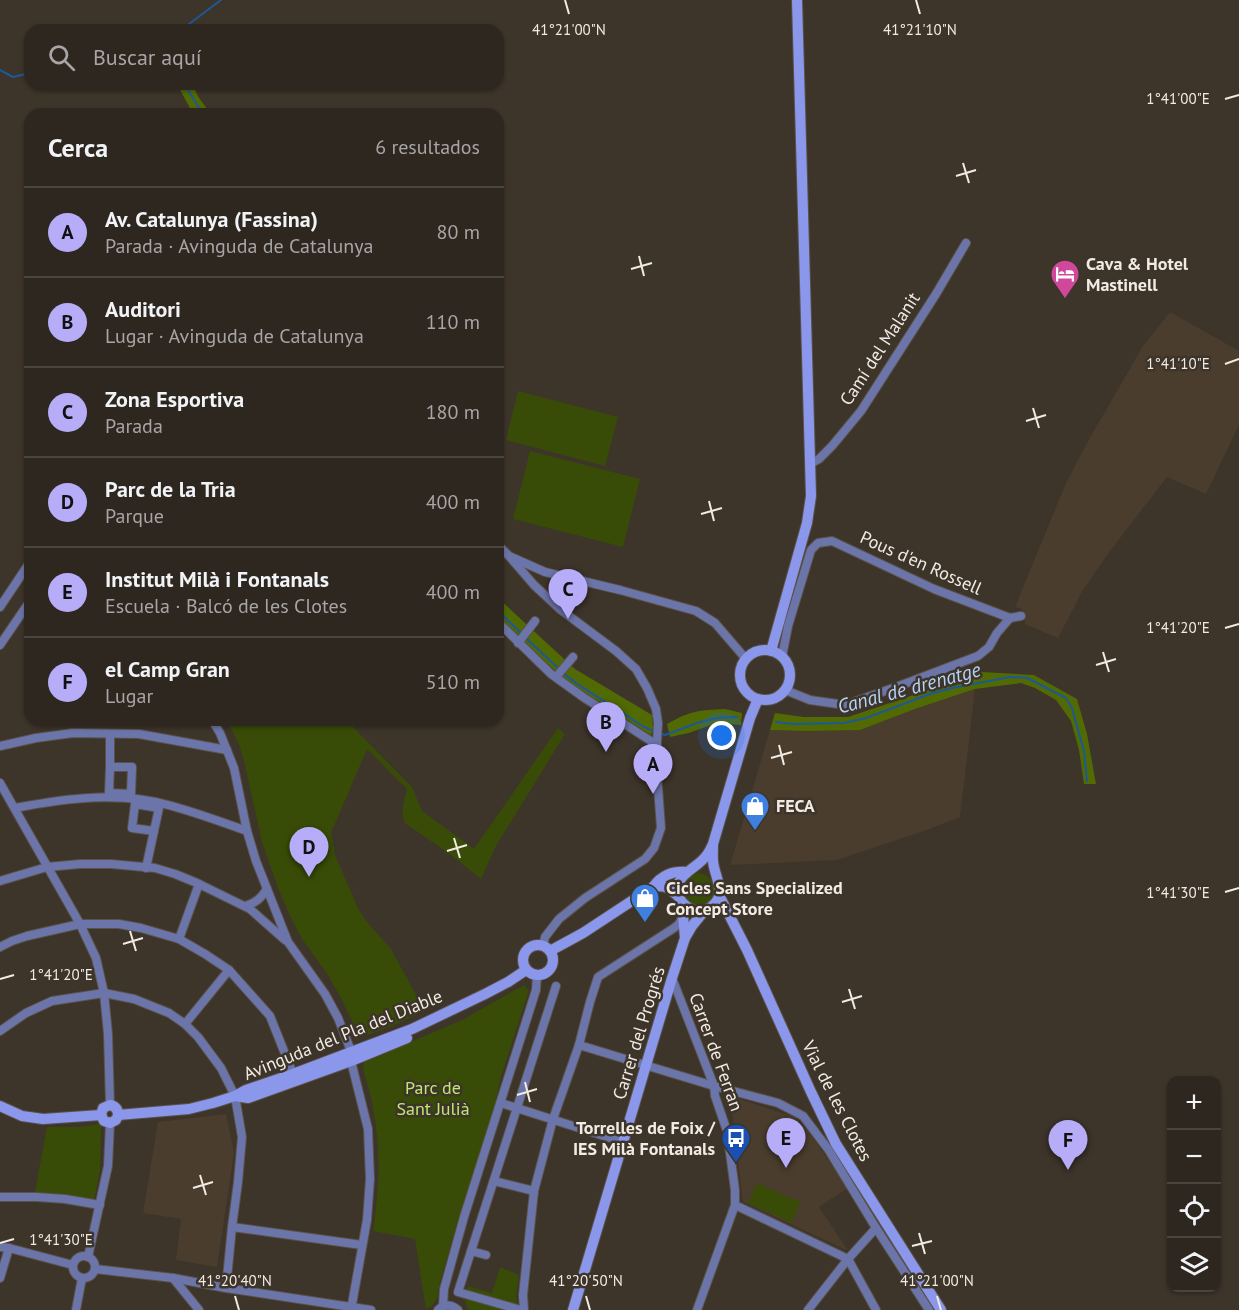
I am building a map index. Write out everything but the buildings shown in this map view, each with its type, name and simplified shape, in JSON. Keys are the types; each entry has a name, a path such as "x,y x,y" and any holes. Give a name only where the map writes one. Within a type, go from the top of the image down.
{"street":[{"path":"771,651 807,523 811,496 796,0"},
{"name":"Camí del Malanit","path":"810,464 819,459 832,446 861,411 966,243"},
{"name":"Pous d'en Rossell","path":"782,657 788,626 811,550 819,543 832,541 934,589 1010,618"},
{"path":"504,551 534,585 561,610 636,669 656,709 658,723 656,760 661,828 654,848 645,859 585,898 559,919 545,937 547,949 553,961 550,969 542,975 531,973"},
{"path":"509,556 545,572 696,611 715,623 746,659"},
{"path":"525,574 536,567"},
{"path":"0,607 24,571"},
{"path":"525,574 545,572"},
{"path":"534,585 545,572"},
{"path":"0,645 24,610"},
{"path":"785,690 810,700 845,705 978,656 989,646 1010,618 1021,616"},
{"path":"519,643 535,621"},
{"path":"504,628 556,677 657,745"},
{"path":"762,650 771,651 782,657 790,672 785,690 777,697 767,700 758,699 748,693 740,679 741,668 746,659 762,650"},
{"path":"556,677 573,657"},
{"path":"556,986 458,1292 522,1310 534,1191 553,1119 579,1045 598,977 679,924 682,905 678,892 680,881 706,856 713,844 750,718 758,699"},
{"path":"215,726 227,750 256,861 288,942"},
{"path":"110,734 110,766"},
{"path":"0,746 56,735 139,734 227,750"},
{"path":"0,783 80,924 96,958 104,993 108,1034 110,1106"},
{"path":"15,808 81,798 112,797 170,805 247,831"},
{"path":"146,868 154,831"},
{"path":"713,844 716,878"},
{"path":"0,881 47,867 80,864 155,868 176,874 245,906 288,942 326,994 342,1026 368,1129 370,1179 367,1220 352,1309"},
{"path":"440,1308 461,1227 536,990 531,973 522,960 525,951 534,945 547,949 583,933 653,887 673,871 689,871 699,868 711,873 719,883 720,895 707,910 692,910 682,905 667,887 653,887"},
{"path":"179,939 199,884"},
{"path":"245,906 255,903 267,889"},
{"name":"Vial de les Clotes","path":"720,895 836,1144 940,1310"},
{"name":"Carrer del Progrés","path":"682,905 684,943"},
{"name":"Carrer del Progrés","path":"573,1310 672,978 684,943 695,921 707,910"},
{"name":"Vial de les Clotes","path":"707,910 725,916 738,930"},
{"path":"0,947 27,936 80,924 119,924 179,939 230,970 270,1016 293,1074"},
{"path":"667,933 673,933 684,943"},
{"path":"185,1024 230,970"},
{"name":"Avinguda del Pla del Diable","path":"235,1096 248,1098 351,1056 531,973"},
{"name":"Carrer de Ferran","path":"672,978 714,1086 726,1131 735,1190 735,1205 697,1310"},
{"path":"0,1031 26,1013 52,1000 104,993 150,1004 169,1013 198,1037 221,1068 235,1096 242,1137 226,1288"},
{"path":"579,1045 778,1103 803,1116 828,1149 928,1310"},
{"name":"Avinguda del Pla del Diable","path":"118,1114 189,1109 235,1096 246,1090 351,1056"},
{"path":"501,1102 623,1142"},
{"path":"0,1106 22,1116 43,1119 106,1119 115,1121 117,1110 110,1106 103,1108 106,1119 108,1166 88,1257"},
{"path":"494,1181 534,1191"},
{"path":"0,1197 64,1199 100,1205"},
{"path":"735,1205 848,1259 876,1310"},
{"path":"232,1227 362,1245"},
{"path":"808,1310 876,1228"},
{"path":"0,1278 5,1247 73,1265"},
{"path":"471,1251 486,1255"},
{"path":"80,1257 88,1257 92,1260 95,1269 90,1277 82,1278 75,1274 73,1265 80,1257"},
{"path":"95,1269 173,1278 352,1309 370,1310"},
{"path":"76,1310 82,1278"},
{"path":"173,1278 199,1310"},
{"path":"440,1308 449,1305 458,1310"}],"shaded area":[{"path":"1170,312 1239,351 1239,425 1206,494 1167,477 1083,590 1058,638 1025,624 1022,609 1015,607 1066,483 1087,443 1143,346"},
{"path":"975,689 960,817 837,860 730,865 770,730 860,730"},
{"path":"730,1096 794,1117 806,1128 848,1188 819,1207 846,1250 743,1202"},
{"path":"226,1114 234,1153 217,1267 176,1260 181,1219 143,1213 158,1122"}],"green space":[{"path":"180,90 195,90 206,108 190,108"},
{"path":"518,391 618,417 605,466 506,440"},
{"path":"530,451 640,479 623,547 513,519"},
{"path":"504,604 575,669 652,715 651,735 565,680 504,622"},
{"path":"982,672 1034,675 1077,699 1087,734 1096,784 1084,784 1079,750 1071,721 1056,700 1021,683 975,689 860,730 770,730 775,713 804,717 848,717"},
{"path":"725,709 742,713 741,725 716,723 670,737 667,724 682,716 695,712"},
{"path":"230,726 352,726 412,787 422,811 474,849 558,728 565,734 496,846 481,879 405,823 403,810 407,789 367,749 331,831 335,855 358,908 391,949 425,1011 382,1030 359,1036 328,975 302,939 278,888 262,842 240,747"},
{"path":"698,873 713,882 716,891 713,901 698,908 684,898 683,889 687,879"},
{"name":"Parc de Sant Julià","path":"524,985 529,990 501,1077 493,1114 459,1217 437,1298 432,1306 426,1309 415,1239 373,1231 378,1187 378,1143 373,1108 363,1069 364,1062 462,1020"},
{"path":"99,1124 101,1126 100,1171 94,1200 35,1192 47,1127 79,1127"},
{"path":"757,1183 800,1202 792,1223 748,1203"},
{"path":"500,1267 519,1275 516,1297 519,1310 469,1310 465,1298 468,1286 492,1293"}],"waterway":[{"path":"189,24 221,0"},
{"path":"0,70 13,77 24,74"},
{"path":"188,90 199,108"},
{"path":"504,617 522,634"},
{"path":"526,638 559,669"},
{"path":"563,673 639,724 654,731"},
{"name":"Canal de drenatge","path":"776,722 844,723 866,718 952,688 1010,677 1027,678 1066,698 1072,708 1084,751 1087,781"},
{"path":"659,733 665,735 697,723 717,718 737,717"}],"place":[{"name":"Cava & Hotel Mastinell","path":"1065,300"},
{"name":"Zona Esportiva","path":"568,619"},
{"name":"Auditori","path":"606,752"},
{"name":"Av. Catalunya (Fassina)","path":"653,794"},
{"name":"FECA","path":"755,832"},
{"name":"Parc de la Tria","path":"309,877"},
{"name":"Cicles Sans Specialized Concept Store","path":"645,924"},
{"name":"Torrelles de Foix / IES Milà Fontanals","path":"736,1164"},
{"name":"Institut Milà i Fontanals","path":"786,1168"},
{"name":"el Camp Gran","path":"1068,1170"}]}
